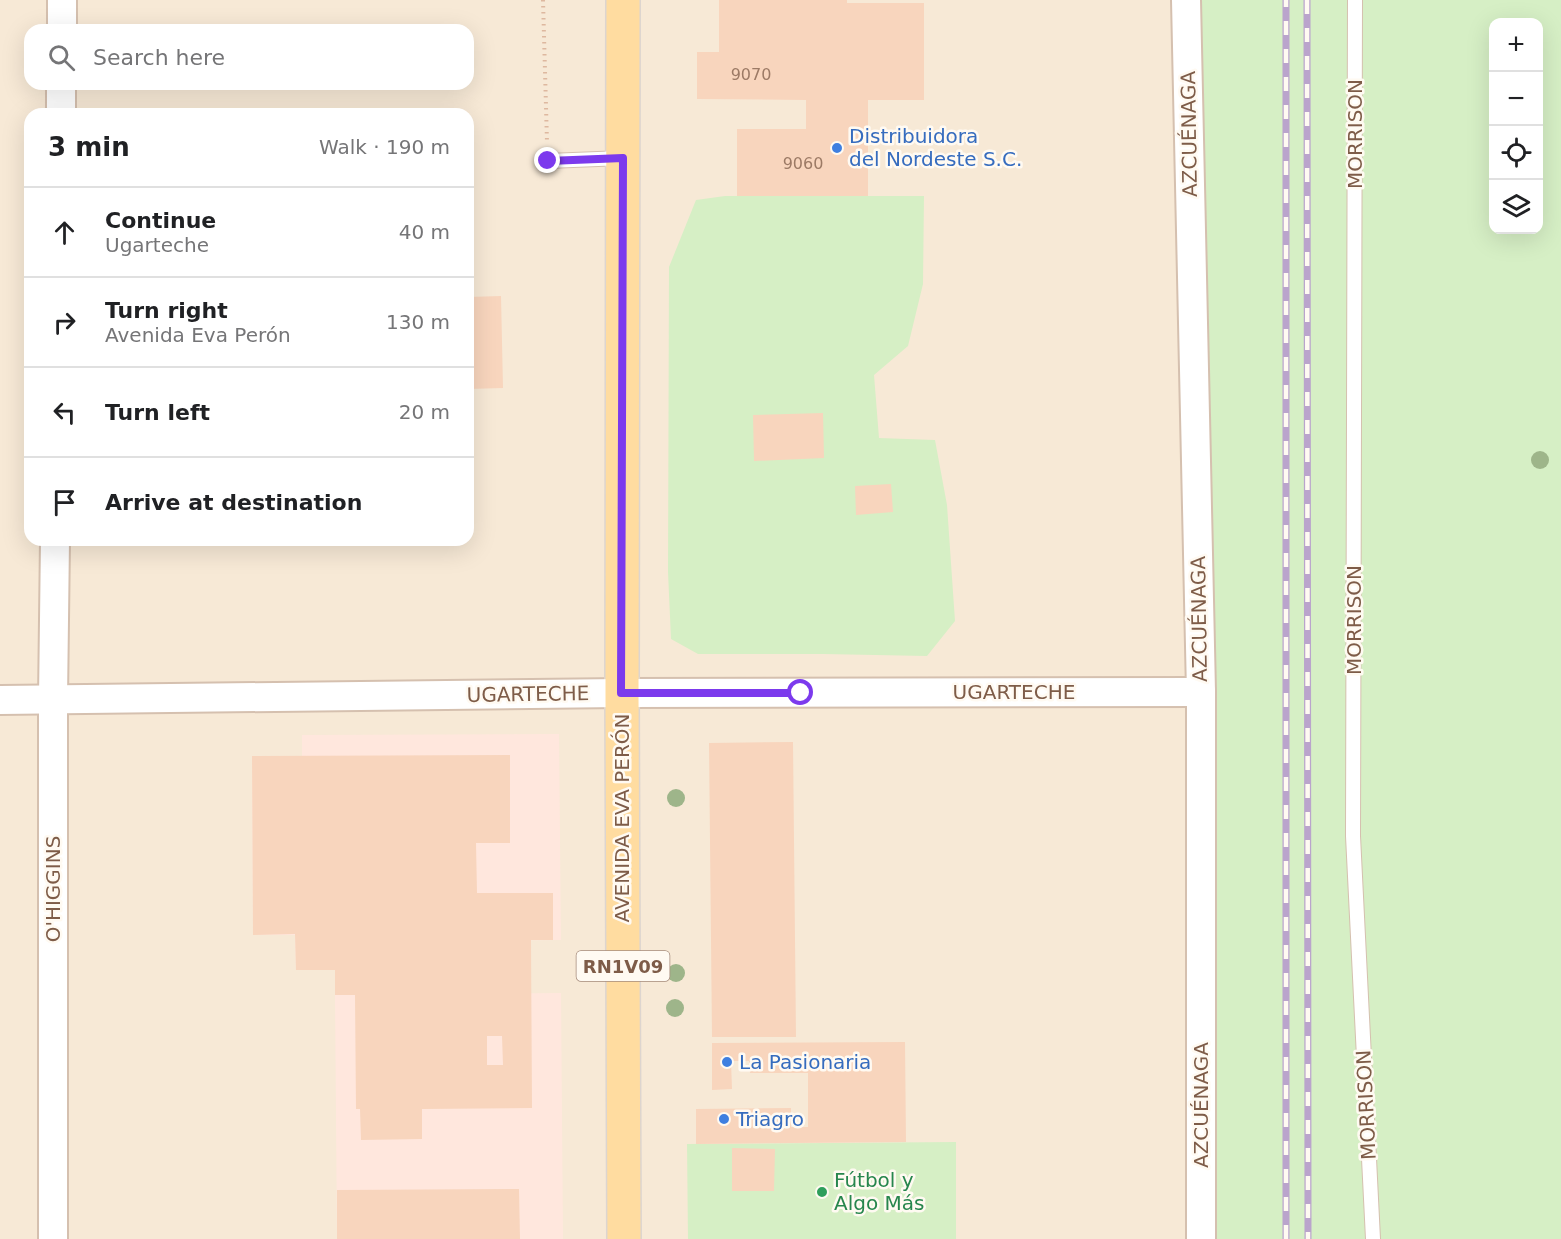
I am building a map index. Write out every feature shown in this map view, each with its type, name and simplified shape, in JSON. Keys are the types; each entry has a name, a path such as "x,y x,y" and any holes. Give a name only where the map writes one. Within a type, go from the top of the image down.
{"main road":[{"name":"AVENIDA EVA PERÓN","path":"623,0 621,693 624,1239"}],"street":[{"path":"62,0 62,24"},
{"name":"AZCUÉNAGA","path":"1186,0 1201,692 1201,1239"},
{"path":"61,90 61,108"},
{"name":"O'HIGGINS","path":"53,1239 55,546"},
{"name":"UGARTECHE","path":"0,700 621,693 1201,692"}],"lane":[{"name":"MORRISON","path":"1355,0 1353,836 1373,1239"},
{"path":"548,161 623,158"}],"path":[{"path":"543,0 548,161"}],"shaded area":[{"path":"0,0 1307,0 1308,1239 0,1239"},
{"path":"559,734 561,940 335,942 335,970 296,970 295,935 253,935 252,756 302,756 302,735"},
{"path":"561,993 563,1239 337,1239 335,995"}],"green space":[{"path":"1186,0 1561,0 1561,1239 1201,1239"},
{"path":"725,196 924,196 923,284 908,346 874,375 879,438 935,440 947,505 955,621 927,656 698,654 671,639 668,572 669,267 696,200"},
{"name":"Fútbol y Algo Más","path":"956,1142 956,1239 688,1239 687,1144"}],"building":[{"path":"719,0 847,0 847,3 924,3 924,100 868,100 868,196 737,196 737,129 806,129 806,100 697,99 697,52 719,52"},
{"path":"501,296 503,388 474,389 474,297"},
{"path":"823,413 824,458 754,461 753,415"},
{"path":"891,484 893,512 856,515 855,486"},
{"path":"793,742 796,1037 712,1037 709,743"},
{"path":"510,755 510,843 476,843 477,893 553,893 553,940 531,940 532,1108 422,1109 422,1139 361,1140 360,1109 356,1109 355,995 335,995 335,970 296,970 295,934 253,935 252,756","holes":["487,1036 502,1036 503,1065 487,1065"]},
{"path":"905,1042 906,1142 696,1144 696,1109 791,1108 791,1127 808,1127 808,1073 750,1073 749,1061 731,1061 732,1089 712,1090 712,1043"},
{"path":"732,1148 775,1149 774,1191 732,1191"},
{"path":"519,1189 520,1239 337,1239 337,1190"}],"railway":[{"path":"1286,0 1286,1239"},
{"path":"1307,0 1308,1239"}],"place":[{"name":"Distribuidora del Nordeste S.C.","path":"837,148"},
{"name":"La Pasionaria","path":"727,1062"},
{"name":"Triagro","path":"724,1119"},
{"name":"Fútbol y Algo Más","path":"822,1192"}],"route":[{"path":"548,161 623,158 621,693 801,693"}]}
